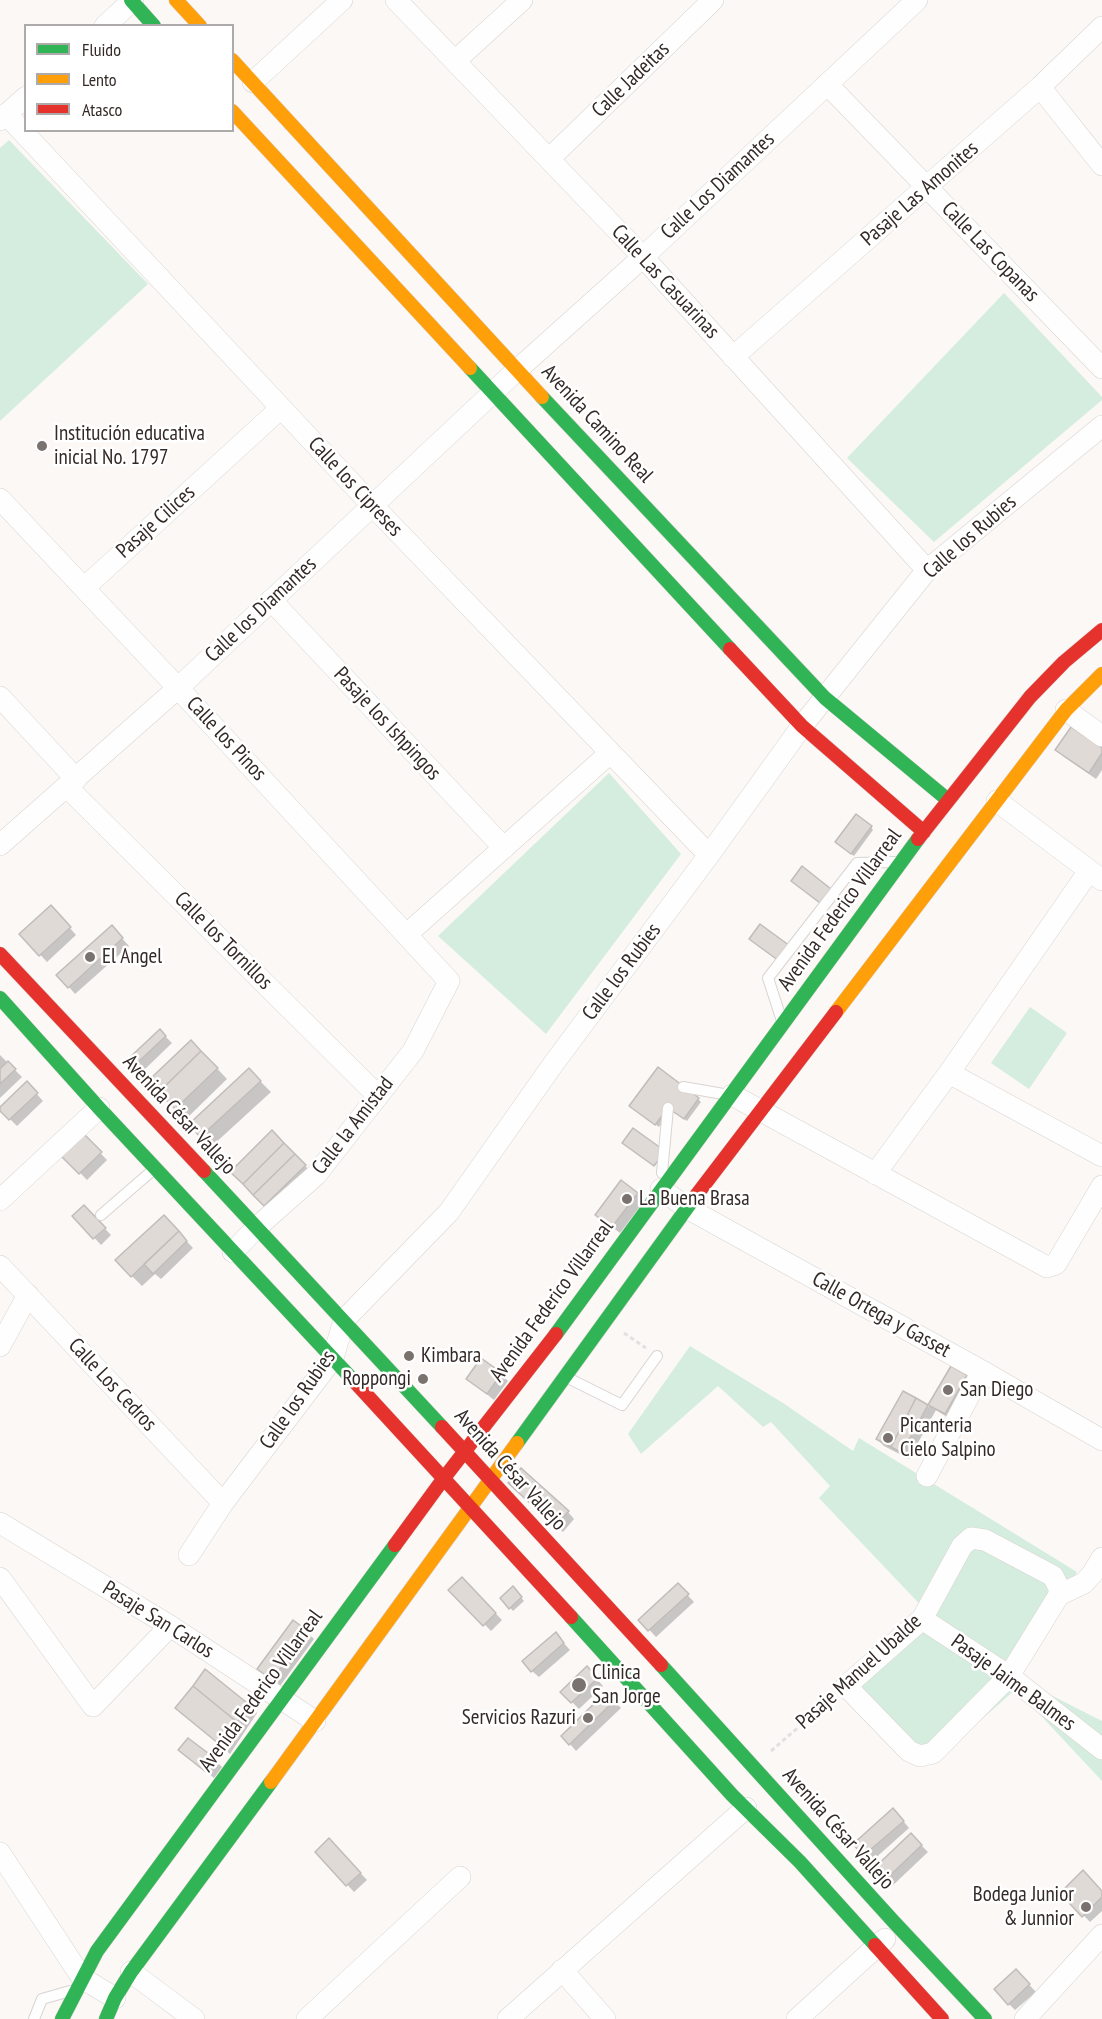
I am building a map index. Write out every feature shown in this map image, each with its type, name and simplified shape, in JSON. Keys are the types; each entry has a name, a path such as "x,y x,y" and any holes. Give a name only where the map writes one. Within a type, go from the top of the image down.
{"main road":[{"path":"132,0 152,24"},
{"path":"176,0 198,24"},
{"name":"Avenida Camino Real","path":"234,62 517,370 825,698 948,800"},
{"path":"234,113 802,726 924,832"},
{"name":"Avenida Federico Villarreal","path":"106,2019 115,1998 131,1972 219,1845 315,1721 490,1480 553,1366 661,1189 732,1095 900,862 948,800 1030,697 1064,662 1102,630"},
{"name":"Avenida Federico Villarreal","path":"62,2019 97,1951 194,1827 281,1700 444,1478 465,1452 553,1366 606,1320 687,1208 1066,710 1102,674"},
{"name":"Avenida César Vallejo","path":"0,954 76,1059 168,1157 233,1252 470,1505 698,1731 754,1766 876,1947 942,2019"},
{"name":"Avenida César Vallejo","path":"0,998 76,1059 99,1108 168,1157 256,1228 344,1320 490,1480 698,1731 746,1808 811,1852 898,1927 985,2019"}],"street":[{"path":"107,24 132,0"},
{"path":"253,82 342,0"},
{"name":"Calle Las Casuarinas","path":"396,0 643,257 927,570"},
{"path":"455,61 522,0"},
{"name":"Calle Jadeitas","path":"549,159 713,0"},
{"name":"Calle Los Diamantes","path":"517,370 643,257 917,0"},
{"name":"Pasaje Las Amonites","path":"733,357 1040,87 1102,27"},
{"name":"Calle Las Copanas","path":"827,84 1102,368"},
{"path":"1040,87 1102,165"},
{"path":"3,117 24,99"},
{"name":"Calle los Cipreses","path":"3,117 709,855"},
{"name":"Calle los Diamantes","path":"0,845 178,688 517,370"},
{"name":"Pasaje Cilices","path":"84,588 281,408"},
{"name":"Calle los Rubies","path":"189,1556 224,1503 333,1358 344,1320 449,1212 554,1063 802,726 927,570 1102,426"},
{"name":"Calle los Pinos","path":"0,499 449,981"},
{"name":"Pasaje los Ishpingos","path":"271,600 504,848"},
{"name":"Calle los Tornillos","path":"0,697 71,783 378,1096"},
{"path":"1066,710 1102,736"},
{"path":"406,935 610,753"},
{"path":"876,1174 1096,875 997,801"},
{"name":"Calle la Amistad","path":"233,1252 256,1228 316,1175 413,1051 449,981"},
{"path":"949,1072 1102,1156"},
{"path":"732,1095 1047,1267 1056,1264 1102,1186"},
{"path":"0,1200 99,1108"},
{"name":"Calle Ortega y Gasset","path":"661,1189 687,1208 1102,1440"},
{"name":"Calle Los Cedros","path":"0,1266 224,1503"},
{"path":"0,1346 28,1295"},
{"path":"927,1476 982,1371"},
{"name":"Pasaje San Carlos","path":"0,1523 170,1626 315,1721"},
{"name":"Pasaje Manuel Ubalde","path":"846,1686 922,1619 962,1546 971,1538 985,1540 1053,1576 1059,1592"},
{"path":"846,1686 909,1751 920,1756 933,1753 1009,1676 1059,1592 1084,1583 1102,1558"},
{"path":"0,1578 93,1706 170,1626"},
{"name":"Pasaje Jaime Balmes","path":"922,1619 1009,1676 1102,1749"},
{"path":"508,2019 746,1808"},
{"path":"0,1853 79,1983 115,1998"},
{"path":"308,2019 460,1877"},
{"path":"796,2019 898,1927"},
{"path":"1025,2019 1102,1935"},
{"path":"562,1970 605,2019"},
{"path":"131,1972 194,2019"}],"lane":[{"path":"783,1023 768,978 857,862 900,862"},
{"path":"683,1087 732,1095"},
{"path":"661,1189 668,1108"},
{"path":"101,1215 168,1157"},
{"path":"553,1366 622,1405 657,1356"},
{"path":"34,2019 42,2000 79,1983"}],"path":[{"path":"606,1320 657,1356"},
{"name":"Pasaje Manuel Ubalde","path":"754,1766 846,1686"}],"green space":[{"path":"9,140 148,284 0,421 0,148"},
{"path":"1004,293 1102,397 1102,400 934,542 847,458"},
{"path":"609,773 681,854 546,1034 438,936"},
{"path":"1030,1007 1067,1033 1029,1089 991,1063"},
{"path":"690,1346 783,1403 853,1451 859,1438 1077,1572 1017,1678 1102,1721 1102,1781 1016,1689 930,1765 856,1684 930,1615 819,1498 830,1486 771,1422 763,1427 718,1386 641,1454 628,1434"}],"building":[{"path":"1071,727 1102,748 1102,753 1089,773 1055,750"},
{"path":"856,814 872,826 851,854 835,842"},
{"path":"802,866 831,889 820,903 791,881"},
{"path":"51,905 71,927 39,956 19,934"},
{"path":"760,924 790,946 779,961 749,939"},
{"name":"El Angel","path":"112,925 123,938 68,988 56,975"},
{"path":"160,1029 166,1036 134,1066 128,1059"},
{"path":"191,1040 201,1051 159,1092 149,1080"},
{"path":"201,1051 218,1068 175,1109 159,1092"},
{"path":"8,1061 16,1069 0,1084 0,1069"},
{"path":"658,1067 699,1098 684,1119 668,1108 655,1125 629,1106"},
{"path":"249,1068 261,1081 200,1137 189,1124"},
{"path":"27,1081 38,1093 9,1120 0,1111 0,1107"},
{"path":"633,1128 665,1151 654,1166 622,1143"},
{"path":"272,1130 284,1143 243,1184 230,1172"},
{"path":"83,1133 102,1152 79,1174 60,1155"},
{"path":"284,1143 295,1154 253,1195 243,1184"},
{"path":"295,1154 306,1165 264,1206 253,1195"},
{"path":"621,1180 638,1193 612,1227 595,1215"},
{"path":"84,1205 106,1228 93,1239 72,1216"},
{"path":"164,1215 179,1231 131,1277 115,1260"},
{"path":"179,1231 187,1241 153,1274 144,1264"},
{"path":"481,1358 502,1373 487,1394 466,1379"},
{"name":"San Diego","path":"951,1366 967,1375 945,1414 928,1405"},
{"path":"903,1391 916,1398 891,1447 876,1439"},
{"path":"916,1398 928,1405 902,1453 891,1447"},
{"path":"521,1468 569,1511 555,1526 508,1483"},
{"path":"462,1577 496,1613 483,1626 448,1590"},
{"path":"678,1583 689,1594 648,1631 638,1620"},
{"path":"513,1586 522,1597 509,1609 500,1598"},
{"path":"293,1620 308,1631 272,1680 257,1669"},
{"path":"556,1632 564,1643 531,1672 522,1661"},
{"name":"Clinica San Jorge","path":"587,1666 598,1678 571,1703 560,1692"},
{"path":"205,1669 251,1706 237,1722 193,1686"},
{"path":"193,1686 237,1722 219,1744 175,1708"},
{"name":"Servicios Razuri","path":"607,1691 615,1700 569,1745 561,1736"},
{"path":"188,1738 216,1759 206,1772 178,1750"},
{"path":"893,1808 904,1821 863,1856 853,1844"},
{"path":"911,1833 922,1845 882,1883 871,1871"},
{"path":"329,1838 361,1873 346,1886 315,1852"},
{"path":"1083,1870 1102,1891 1102,1897 1082,1917 1060,1893"},
{"path":"1016,1969 1030,1984 1008,2005 994,1989"}],"traffic: fast":[{"path":"131,0 152,24"},
{"path":"470,368 730,649"},
{"path":"542,397 825,698 948,800"},
{"path":"556,1334 918,839"},
{"path":"0,998 99,1108 353,1380"},
{"path":"204,1171 442,1427"},
{"path":"517,1443 695,1197"},
{"path":"62,2019 97,1951 395,1545"},
{"path":"571,1617 732,1795 800,1862 875,1945"},
{"path":"661,1665 985,2019"},
{"path":"106,2019 115,1998 131,1972 271,1782"}],"traffic: slow":[{"path":"176,0 198,24"},
{"path":"234,62 542,397"},
{"path":"234,113 470,368"},
{"path":"836,1012 1066,710 1102,674"},
{"path":"271,1782 517,1443"}],"traffic: jam":[{"path":"918,839 1030,697 1064,662 1102,630"},
{"path":"730,649 802,726 924,832"},
{"path":"0,954 204,1171"},
{"path":"695,1197 836,1012"},
{"path":"395,1545 556,1334"},
{"path":"353,1380 571,1617"},
{"path":"442,1427 661,1665"},
{"path":"875,1945 942,2019"}],"place":[{"name":"Institución educativa inicial No. 1797","path":"42,446"},
{"name":"El Angel","path":"90,957"},
{"name":"La Buena Brasa","path":"627,1199"},
{"name":"Kimbara","path":"409,1356"},
{"name":"Roppongi","path":"423,1379"},
{"name":"San Diego","path":"948,1390"},
{"name":"Picanteria Cielo Salpino","path":"888,1438"},
{"name":"Clinica San Jorge","path":"579,1685"},
{"name":"Servicios Razuri","path":"588,1718"},
{"name":"Bodega Junior & Junnior","path":"1086,1907"}]}
